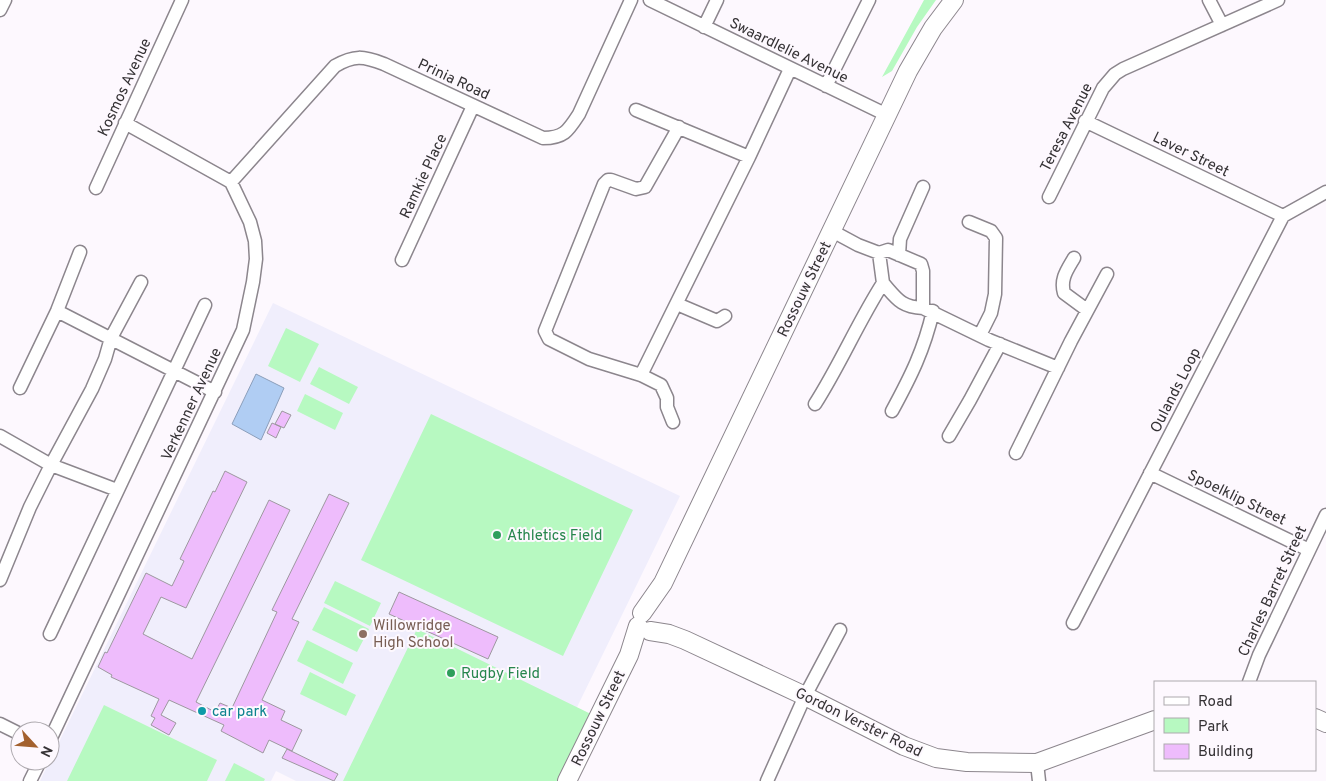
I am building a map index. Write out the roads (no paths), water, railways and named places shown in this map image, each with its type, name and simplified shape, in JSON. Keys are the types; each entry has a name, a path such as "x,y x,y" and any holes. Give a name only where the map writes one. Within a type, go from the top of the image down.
{"main road":[{"name":"Rossouw Street","path":"567,781 629,655 648,623 663,583 887,115 919,52 933,28 954,0"},
{"name":"Gordon Verster Road","path":"648,623 805,696 904,746 936,758 967,762 1038,763 1154,720"}],"street":[{"path":"0,10 5,0"},
{"name":"Kosmos Avenue","path":"96,188 182,0"},
{"name":"Prinia Road","path":"231,182 335,66 349,58 366,58 384,64 543,138 555,138 570,128 579,114 631,0"},
{"name":"Swaardlelie Avenue","path":"650,0 887,115"},
{"path":"704,27 717,0"},
{"path":"826,86 869,0"},
{"path":"1209,0 1222,25"},
{"name":"Teresa Avenue","path":"1049,197 1102,88 1115,74 1278,0"},
{"path":"641,375 749,157 790,69"},
{"name":"Ramkie Place","path":"402,260 473,106"},
{"path":"636,110 749,157"},
{"name":"Laver Street","path":"1085,122 1283,216"},
{"path":"125,123 231,182"},
{"path":"673,422 667,407 667,398 661,385 641,375 589,359 549,339 545,331 604,184 611,180 636,189 645,187 679,127"},
{"name":"Verkenner Avenue","path":"59,721 244,330 256,259 255,240 250,222 231,182"},
{"path":"899,255 900,239 923,187"},
{"path":"1283,216 1326,192"},
{"name":"Oulands Loop","path":"1073,623 1283,216"},
{"path":"969,222 991,231 996,238 995,294 991,313 980,335"},
{"path":"832,231 858,245 879,253 888,250 916,261 922,268 928,309 926,340 892,411"},
{"path":"20,388 57,311 80,252"},
{"path":"879,253 884,283 903,304 909,307 928,309 980,335 1058,368"},
{"path":"1074,258 1064,277 1062,287 1064,292 1087,310"},
{"path":"1016,453 1087,310 1107,274"},
{"path":"0,580 30,507 92,389 112,338 141,282"},
{"path":"815,404 829,383 867,308 884,283"},
{"path":"677,304 717,321 725,316"},
{"path":"50,634 205,305"},
{"path":"57,311 216,392"},
{"path":"949,436 1000,344"},
{"path":"0,436 51,464 117,490"},
{"name":"Spoelklip Street","path":"1150,473 1308,550"},
{"name":"Charles Barret Street","path":"1249,681 1259,655 1326,515"},
{"path":"767,781 805,696 840,630"},
{"path":"1038,763 1038,781"}],"water":[{"path":"256,374 284,388 261,440 232,424"}],"place":[{"name":"Athletics Field","path":"497,535"},
{"name":"Willowridge High School","path":"363,634"},
{"name":"Rugby Field","path":"451,673"},
{"name":"car park","path":"202,711"}]}
